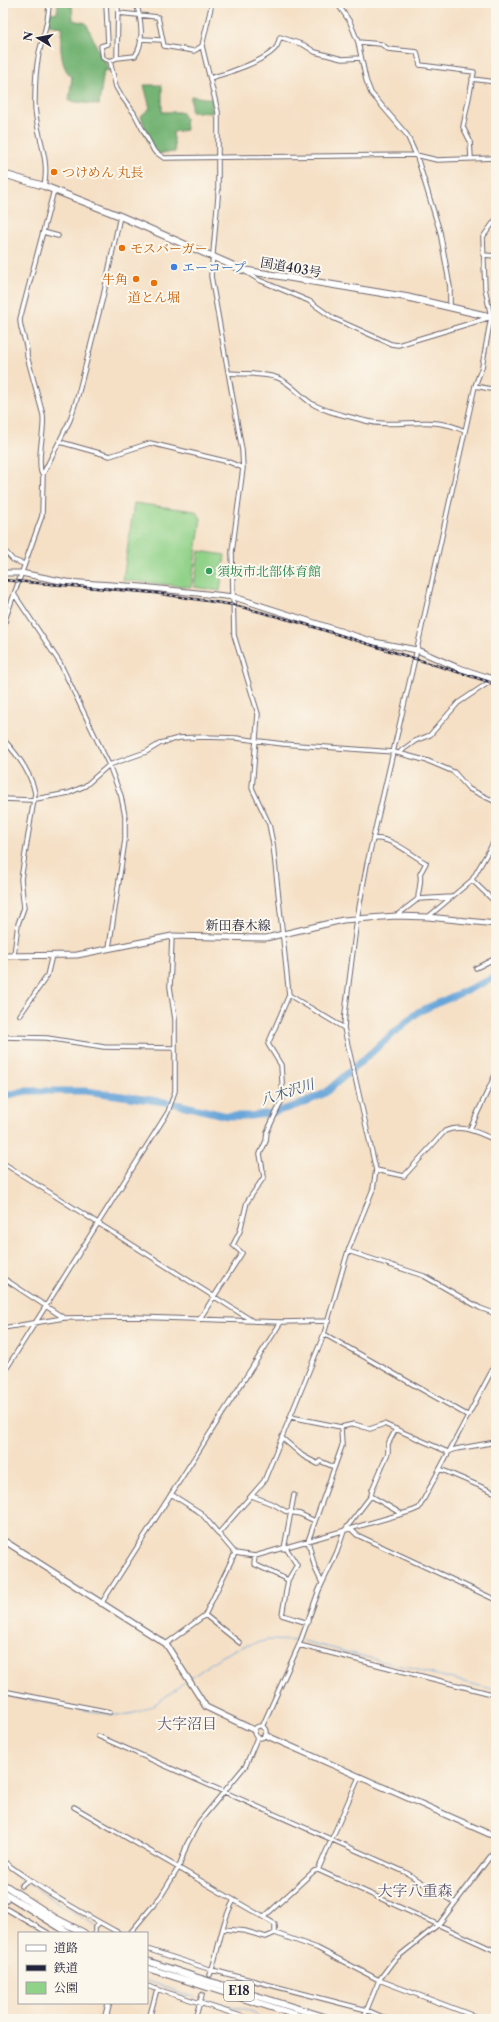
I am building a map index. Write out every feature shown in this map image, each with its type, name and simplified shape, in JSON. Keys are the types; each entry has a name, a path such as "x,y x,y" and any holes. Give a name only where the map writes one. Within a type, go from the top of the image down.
{"highway":[{"name":"国道403号","path":"3,174 44,186 120,216 212,258 243,270 450,306 494,317"},
{"path":"3,1884 55,1918 82,1932"},
{"path":"3,1892 67,1932"},
{"name":"E18","path":"148,1961 331,2019"},
{"name":"E18","path":"148,1968 309,2019"}],"street":[{"path":"44,186 46,166 35,110 35,100 38,56 48,24 49,3"},
{"path":"106,3 108,44 101,46 103,58 110,61 117,58 135,56 140,49 140,14 136,3"},
{"path":"117,58 118,3"},
{"path":"199,1320 242,1253 233,1245 240,1231 247,1202 264,1177 260,1154 266,1140 267,1132 283,1098 281,1065 278,1057 268,1044 289,995 273,844 269,824 252,788 258,714 234,635 232,552 243,468 242,450 211,276 218,197 218,112 202,46 212,3"},
{"path":"337,3 350,22 358,42 371,93 404,131 417,156 441,238 450,287 450,306"},
{"path":"118,13 158,17 164,46 194,51 202,46"},
{"path":"210,78 231,73 270,53 277,46 280,37 304,45 315,52 342,59 361,58"},
{"path":"140,39 162,40"},
{"path":"358,42 381,44 388,48 418,52 420,64 474,72 463,127 470,141 471,158"},
{"path":"110,61 116,87 134,113 159,156 164,158 218,156 347,157 416,155 442,160 496,158"},
{"path":"472,79 496,82"},
{"path":"43,474 41,472 39,459 44,425 43,415 27,356 28,346 20,328 20,319 54,190"},
{"path":"3,635 6,617 42,516 43,474 70,420 80,387 103,297 120,216"},
{"path":"218,1534 264,1481 329,1321 348,1251 373,1188 376,1170 344,1028 357,919 373,839 417,650 475,386 482,367 494,317 485,288 483,237 496,219"},
{"path":"43,232 58,236"},
{"path":"483,255 496,256"},
{"path":"243,270 259,280 309,301 333,318 387,342 398,345 494,317"},
{"path":"229,373 278,378 288,383 311,402 320,407 366,421 393,425 434,423 448,424 465,431"},
{"path":"475,386 496,390"},
{"path":"60,442 110,456 150,443 229,462 243,468"},
{"path":"3,549 13,560 24,564"},
{"path":"3,573 21,573 66,582 142,587 234,597 374,642 417,650 456,667 495,679"},
{"path":"14,594 60,663 109,765 121,796 125,816 125,840 123,865 116,896 109,948"},
{"path":"401,754 402,751 416,741 430,735 458,703 495,679"},
{"path":"3,738 21,760 34,787 35,800 21,879 24,908 18,924 14,955"},
{"path":"3,799 35,800 78,790 85,786 109,765 146,752 162,743 179,738 236,738 255,741 394,752 428,761 454,772 469,789 496,802"},
{"path":"373,839 380,838 401,848 426,863 420,874 421,879 418,889 418,899"},
{"path":"428,917 472,880 496,838"},
{"path":"472,880 496,903"},
{"path":"396,916 418,899 453,897"},
{"name":"新田春木線","path":"3,956 76,955 172,936 266,938 343,920 396,916 428,917 496,924"},
{"path":"3,1374 168,1112 175,1092 175,1019 170,987 172,936"},
{"path":"20,1015 47,976 52,955"},
{"path":"476,968 496,958"},
{"path":"289,995 344,1028"},
{"path":"3,1037 47,1038 104,1047 174,1048"},
{"path":"470,1129 496,1073"},
{"path":"376,1170 404,1176 444,1131 449,1129 470,1129 496,1140"},
{"path":"3,1163 251,1320"},
{"path":"348,1251 424,1276 480,1308 496,1314"},
{"path":"3,1278 64,1318"},
{"path":"3,1328 64,1318 134,1317 281,1322 329,1321"},
{"path":"101,1604 281,1322"},
{"path":"324,1334 467,1415"},
{"path":"171,1494 201,1513 235,1553 255,1556 352,1530 419,1508 467,1415 496,1363"},
{"path":"291,1417 341,1427 354,1424 370,1429 384,1424 448,1452 496,1442"},
{"path":"322,1583 314,1568 308,1542 342,1446 341,1427"},
{"path":"262,1727 300,1645 322,1583 337,1552 344,1531 371,1496 372,1490 388,1453 388,1444 396,1429"},
{"path":"282,1438 303,1456 318,1464 320,1461 334,1467"},
{"path":"440,1469 496,1493"},
{"path":"294,1495 285,1549 297,1565 288,1580 282,1615 308,1623"},
{"path":"252,1496 315,1521"},
{"path":"371,1496 402,1514"},
{"path":"352,1530 357,1535 423,1568 496,1600"},
{"path":"3,1540 101,1604 166,1644 206,1707 254,1730"},
{"path":"166,1644 205,1615 235,1553"},
{"path":"255,1556 254,1564 288,1580"},
{"path":"205,1615 240,1643"},
{"path":"300,1645 496,1696"},
{"path":"3,1691 110,1712"},
{"path":"254,1730 258,1726 262,1727"},
{"path":"262,1727 266,1731 265,1735"},
{"path":"254,1730 254,1734 257,1738"},
{"path":"257,1738 262,1738 265,1735"},
{"path":"265,1735 496,1837"},
{"path":"98,1736 405,1872 455,1903"},
{"path":"131,1932 161,1896 179,1867 187,1844 199,1822 246,1765 257,1738"},
{"path":"264,1917 294,1888 314,1871 318,1870 359,1777"},
{"path":"74,1807 264,1917 275,1924 275,1933"},
{"path":"363,2019 379,1980 394,1960 439,1924 496,1849"},
{"path":"3,1861 28,1880 97,1924 117,1932"},
{"path":"318,1870 496,1951"},
{"path":"21,1886 28,1880"},
{"path":"210,1975 228,1909 234,1900"},
{"path":"4,1903 47,1932"},
{"path":"95,1932 97,1924"},
{"path":"223,1929 245,1931 266,1937 275,1933 317,1948 379,1980 482,2019"},
{"path":"148,1949 212,1970 366,2010 387,2019"},
{"path":"148,1986 240,2018 250,2019"},
{"path":"149,2019 157,1989"},
{"path":"196,2019 202,1995"},
{"path":"104,2019 109,2004"},
{"path":"270,2019 275,2019"}],"green space":[{"path":"58,3 72,3 73,20 86,23 100,54 111,71 104,70 99,105 69,101 72,77 65,67 61,54 62,27 48,25 50,12 57,13"},
{"path":"144,85 162,85 162,112 181,112 185,118 186,130 173,132 175,152 156,154 149,145 141,116 150,108"},
{"path":"191,96 212,99 212,113 191,112"},
{"path":"134,503 195,511 201,518 191,587 123,580"},
{"name":"須坂市北部体育館","path":"199,551 225,555 220,591 194,587"}],"waterway":[{"name":"八木沢川","path":"3,1096 26,1091 86,1091 172,1103 227,1116 251,1116 272,1113 304,1103 325,1093 418,1012 496,977"},
{"path":"241,1647 268,1640 300,1641"},
{"path":"303,1641 496,1690"},
{"path":"191,1678 220,1657 238,1648"},
{"path":"3,1695 113,1715 125,1715 135,1713 152,1706 186,1681"},
{"path":"3,1866 34,1888 95,1925"},
{"path":"97,1927 98,1932"},
{"path":"148,1981 196,1998"},
{"path":"205,2000 243,2009 263,2019"}],"tunnel":[{"path":"202,1995 210,1975"}],"railway":[{"path":"3,580 155,593 234,605 301,623 496,684"}],"place":[{"name":"つけめん 丸長","path":"54,172"},
{"name":"モスバーガー","path":"122,248"},
{"name":"エーコープ","path":"174,267"},
{"name":"牛角","path":"136,279"},
{"name":"道とん堀","path":"154,283"},
{"name":"須坂市北部体育館","path":"209,571"}],"district":[{"name":"大字沼目","path":"187,1724"},
{"name":"大字八重森","path":"415,1891"}]}
